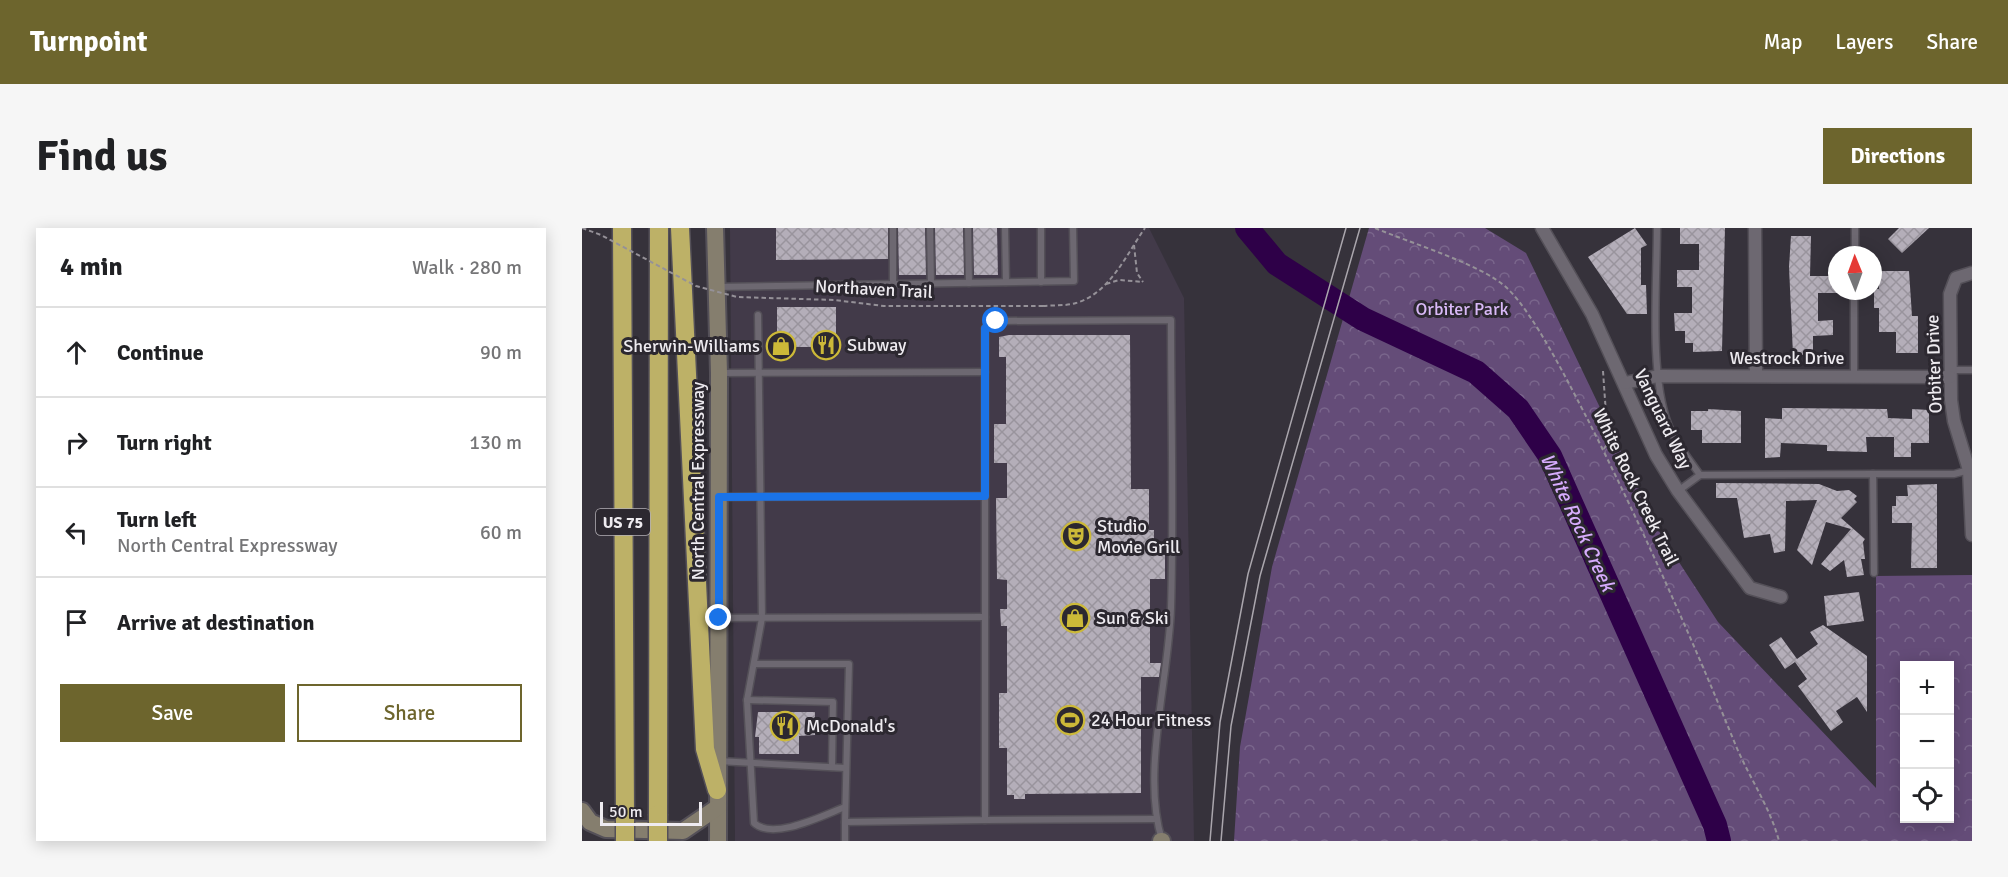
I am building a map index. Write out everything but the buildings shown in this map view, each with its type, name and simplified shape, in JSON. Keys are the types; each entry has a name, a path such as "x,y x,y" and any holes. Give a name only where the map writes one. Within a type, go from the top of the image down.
{"highway":[{"name":"US 75","path":"622,228 625,841"},
{"name":"US 75","path":"658,841 659,228"},
{"path":"680,228 705,749 717,799"}],"main road":[{"name":"North Central Expressway","path":"715,228 719,373 718,841"},
{"path":"582,812 590,822 606,829 682,831 717,799"}],"street":[{"name":"Vanguard Way","path":"1542,228 1611,352 1656,455 1678,491 1750,588 1781,597"},
{"path":"1755,228 1756,375"},
{"name":"Orbiter Drive","path":"1972,273 1956,278 1950,294 1950,373 1954,421 1971,470 1972,535"},
{"name":"Westrock Drive","path":"1625,383 1658,376 1854,376 1950,373"}],"lane":[{"path":"893,228 893,284"},
{"path":"930,228 932,284"},
{"path":"968,228 969,283"},
{"path":"1005,228 1006,282"},
{"path":"1041,228 1041,282"},
{"path":"716,287 1074,281 1073,228"},
{"path":"1657,228 1658,376 1661,401 1669,426 1700,475"},
{"path":"1854,246 1855,228"},
{"path":"1854,300 1854,376"},
{"path":"758,315 762,618 747,700 754,823 776,830 790,828 845,807"},
{"path":"985,820 985,328 996,321 1171,320 1171,610 1156,747 1155,819 1162,841"},
{"path":"1950,373 1972,370"},
{"path":"719,373 985,372"},
{"path":"1678,491 1700,475 1954,474 1971,470"},
{"path":"1873,474 1874,573"},
{"path":"719,497 985,496"},
{"path":"719,618 985,617"},
{"path":"754,664 849,664 845,841"},
{"path":"747,700 833,702 832,767"},
{"path":"717,761 846,768"},
{"path":"845,822 1155,819"}],"path":[{"name":"Northaven Trail","path":"582,228 602,235 696,286 737,297 834,300 884,306 1043,306 1074,304 1096,293 1106,285 1145,228"},
{"name":"White Rock Creek Trail","path":"1375,228 1477,269 1506,288 1525,311 1569,384 1664,575 1750,779 1773,819 1779,841"},
{"path":"1106,285 1119,280 1143,282 1137,273 1134,259 1135,244"},
{"path":"1603,450 1608,443 1602,362 1604,357 1611,352"}],"shaded area":[{"path":"730,228 1149,228 1184,298 1194,841 735,841"}],"green space":[{"name":"Orbiter Park","path":"1369,228 1485,228 1526,253 1660,533 1718,622 1876,788 1876,576 1972,575 1972,841 1234,841 1240,747 1272,567"}],"waterway":[{"name":"White Rock Creek","path":"1247,228 1277,264 1363,319 1476,372 1518,409 1550,456 1715,825 1719,841"}],"tram line":[{"path":"1210,841 1220,722 1248,574 1346,228"},
{"path":"1221,841 1231,726 1260,576 1360,228"}],"place":[{"name":"Subway","path":"826,345"},
{"name":"Sherwin-Williams","path":"781,346"},
{"name":"Studio Movie Grill","path":"1076,536"},
{"name":"Sun & Ski","path":"1075,618"},
{"name":"24 Hour Fitness","path":"1070,720"},
{"name":"McDonald's","path":"785,726"}],"route":[{"path":"719,618 719,497 985,496 985,328 996,321"}]}
